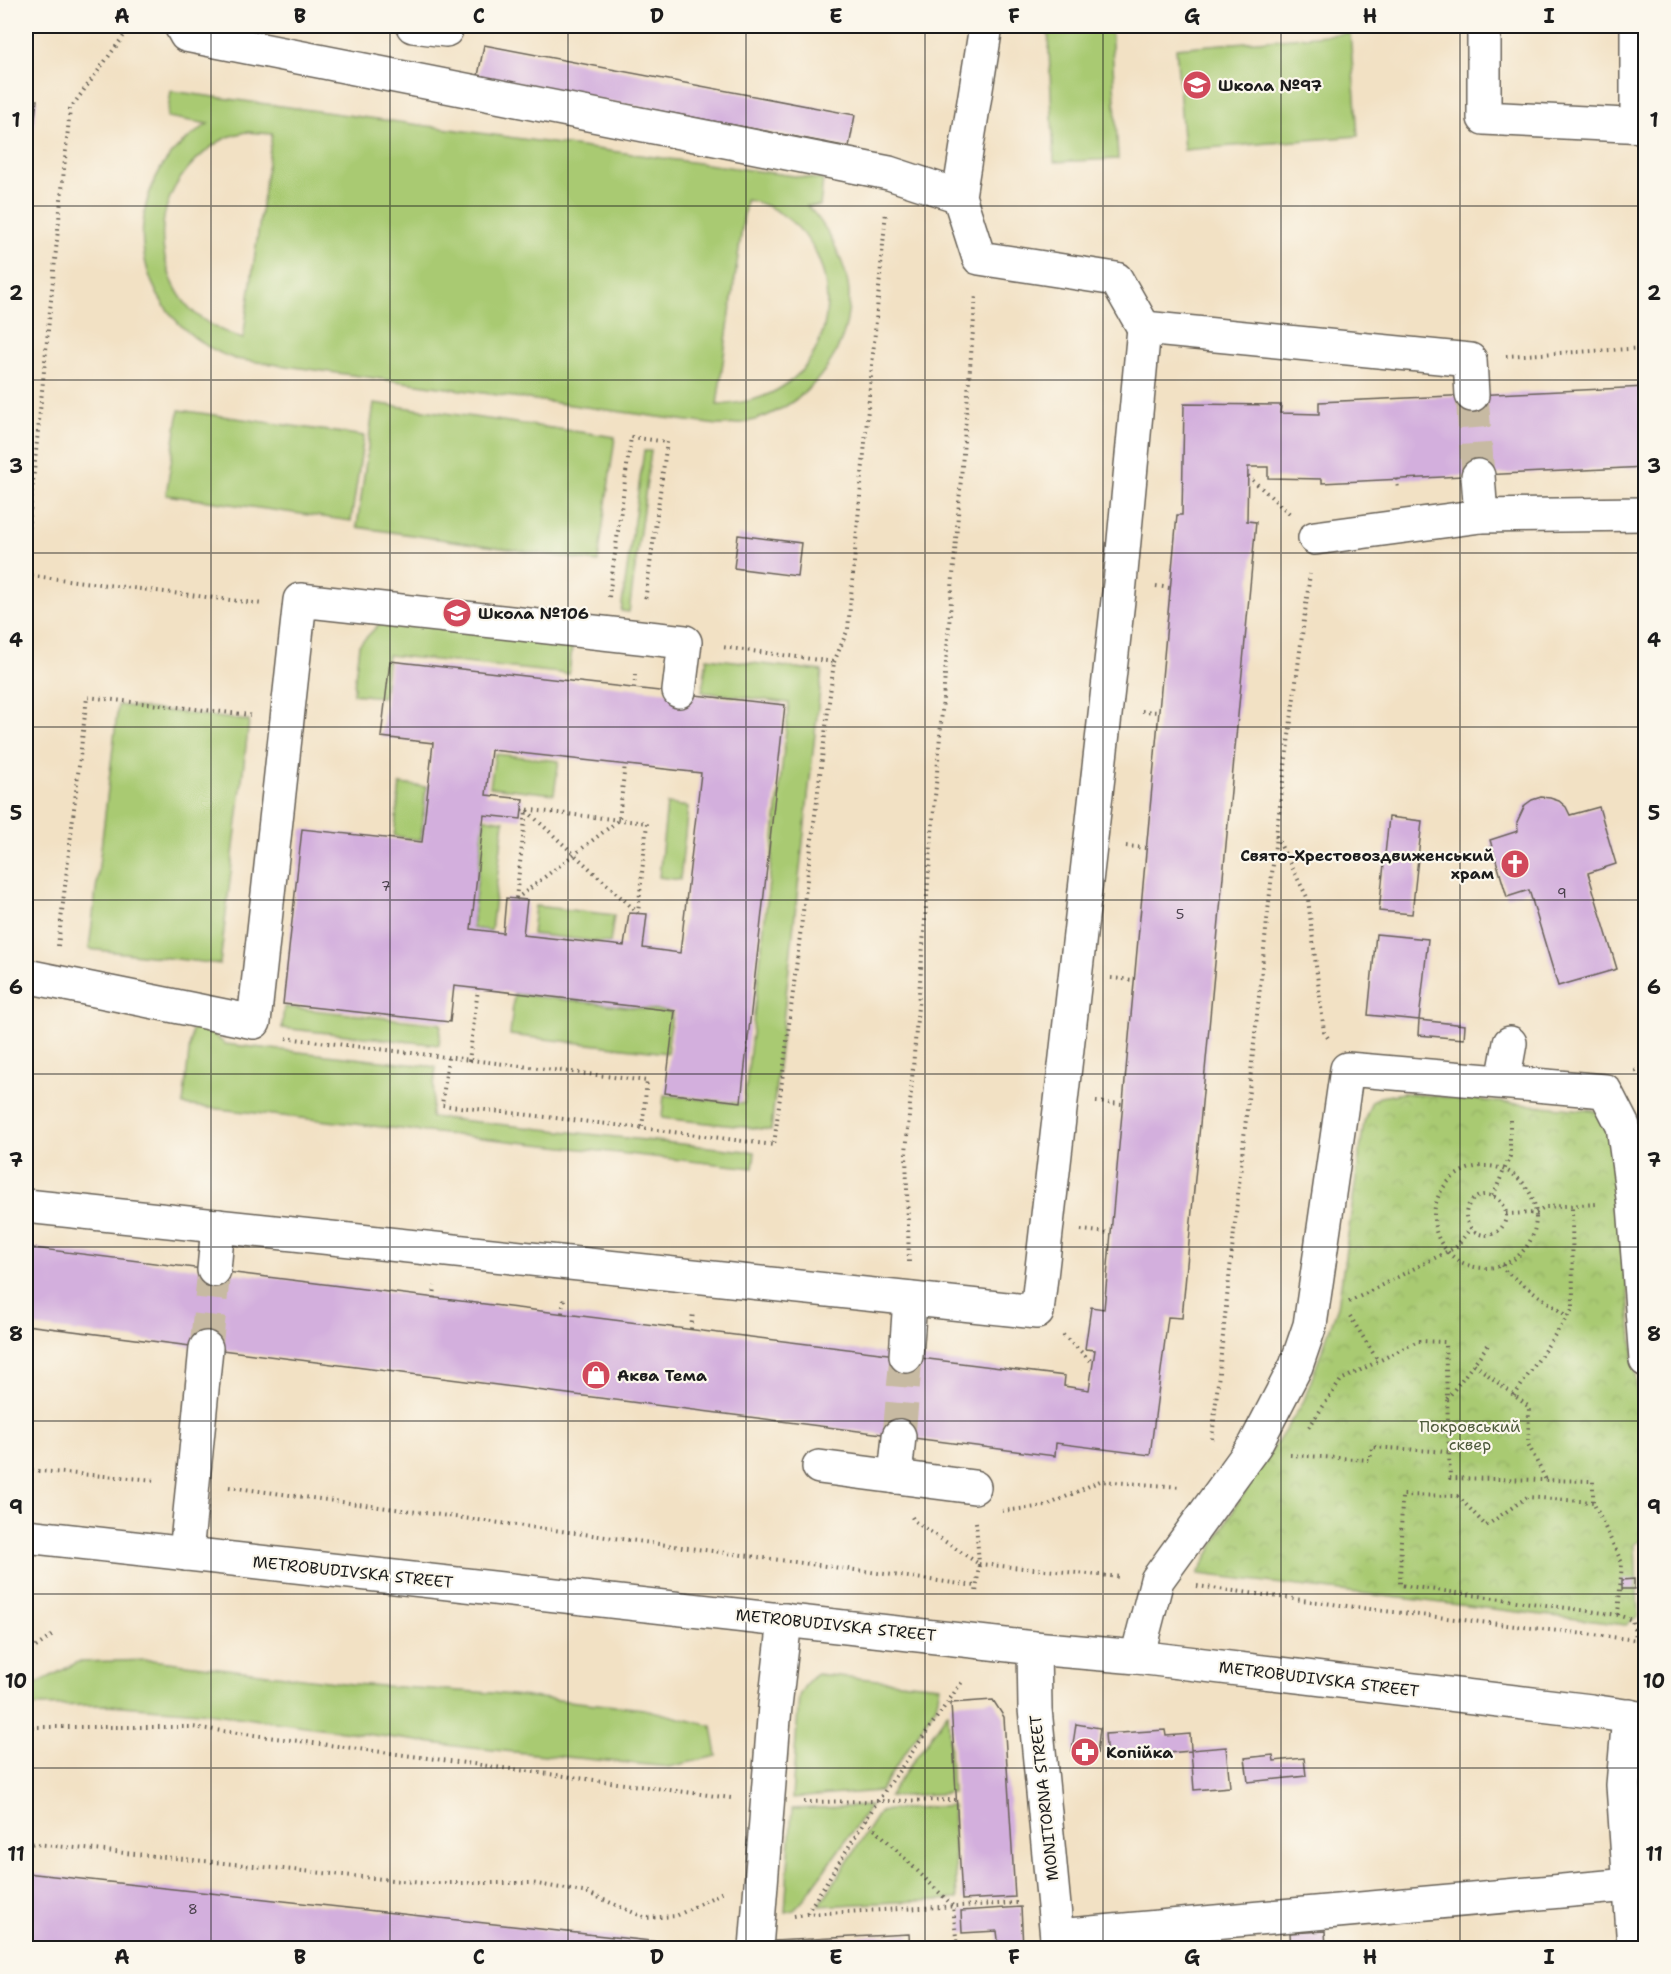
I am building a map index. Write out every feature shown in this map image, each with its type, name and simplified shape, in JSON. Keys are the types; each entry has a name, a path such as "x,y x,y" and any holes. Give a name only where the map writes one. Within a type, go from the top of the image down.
{"main road":[{"path":"180,26 186,35 889,172 959,196"},
{"path":"413,26 446,30 447,26"},
{"path":"26,1206 1037,1312 1120,583 1144,328 1116,279 979,258 959,196 986,26"},
{"path":"1484,33 1484,118 1641,125 1637,26"},
{"path":"1144,328 1470,360 1472,395"},
{"path":"1478,476 1481,516"},
{"path":"1315,538 1481,516 1646,514"},
{"path":"40,979 254,1022 300,600 685,642 679,691"},
{"path":"1507,1096 1510,1043"},
{"path":"1137,1657 1157,1580 1256,1445 1296,1366 1310,1325 1347,1069 1507,1096 1605,1091 1623,1126 1634,1205 1646,1360"},
{"path":"214,1270 218,1226"},
{"path":"906,1356 910,1299"},
{"path":"186,1554 206,1348"},
{"path":"896,1477 899,1436"},
{"path":"819,1467 974,1487"},
{"name":"METROBUDIVSKA STREET","path":"26,1536 1034,1648 1137,1657 1637,1718"},
{"path":"758,1923 784,1620"},
{"name":"MONITORNA STREET","path":"1034,1648 1035,1709 1058,1942"},
{"path":"1634,1948 1623,1785 1637,1718"},
{"path":"1058,1942 1629,1886"}],"path":[{"path":"26,552 70,109 131,26"},
{"path":"448,1058 442,1105 774,1144 834,662 848,629 889,172"},
{"path":"910,1299 906,1153 979,258"},
{"path":"1470,360 1646,348"},
{"path":"604,633 631,437 667,442 639,637 634,688"},
{"path":"1212,1441 1276,836 1315,538 1248,476"},
{"path":"26,575 266,604 298,615"},
{"path":"685,642 834,662"},
{"path":"40,979 87,697 287,719"},
{"path":"524,810 516,899 619,820 625,765"},
{"path":"524,810 647,823 638,913 574,854 524,810"},
{"path":"1276,836 1308,899 1324,1032 1347,1069"},
{"path":"469,1061 478,989"},
{"path":"254,1022 277,1037 647,1081 642,1128"},
{"path":"1493,1196 1510,1156 1507,1096"},
{"path":"1487,1166 1504,1169 1517,1176 1527,1187 1536,1213 1534,1229 1527,1245 1516,1257 1501,1265 1487,1268 1473,1266 1447,1251 1438,1237 1434,1220 1436,1203 1443,1187 1455,1175 1471,1167 1487,1166"},
{"path":"1482,1196 1493,1196 1504,1207 1506,1214 1504,1224 1498,1231 1488,1235 1479,1234 1471,1228 1466,1219 1467,1209 1473,1200 1482,1196"},
{"path":"1506,1214 1536,1213 1546,1207 1572,1205 1620,1203 1634,1205"},
{"path":"1514,1396 1573,1308 1572,1205"},
{"path":"1310,1325 1338,1306 1456,1247 1471,1228"},
{"path":"1501,1265 1506,1272 1567,1316"},
{"path":"1343,1305 1378,1361"},
{"path":"1308,1427 1341,1380 1418,1341 1445,1342 1450,1478 1593,1481 1593,1502 1622,1563 1618,1615"},
{"path":"1447,1399 1488,1345"},
{"path":"1474,1364 1529,1407 1528,1444 1546,1480"},
{"path":"1296,1446 1289,1455 1371,1460 1372,1447 1449,1452"},
{"path":"26,1470 194,1483 976,1586"},
{"path":"896,1477 914,1521 979,1564 1157,1580 1385,1611 1646,1641"},
{"path":"974,1487 995,1512 1047,1506 1100,1480 1207,1489 1204,1518"},
{"path":"974,1487 979,1564 976,1593"},
{"path":"1593,1502 1527,1497 1486,1526 1458,1496 1402,1495 1400,1584 1618,1615 1632,1620 1637,1640"},
{"path":"26,1654 53,1635"},
{"path":"806,1914 877,1802 964,1679"},
{"path":"26,1727 192,1727 768,1802 956,1800"},
{"path":"866,1821 953,1906 957,1948"},
{"path":"26,1843 422,1883 532,1883 588,1893 646,1918 676,1916 728,1890 758,1923 806,1914 1053,1900"}],"green space":[{"path":"1111,26 1118,159 1054,162 1048,27"},
{"path":"1350,33 1358,136 1184,150 1176,48"},
{"path":"171,91 823,180 820,206 807,206 825,227 842,261 848,281 847,321 839,346 827,368 810,387 790,403 767,416 743,423 717,425 235,359 207,346 184,328 165,306 152,282 144,254 143,226 148,197 161,168 176,149 208,124 167,117","holes":["246,132 272,134 243,339 225,332 198,316 179,294 169,273 164,251 163,223 170,196 195,161 216,143 229,136","746,200 763,204 777,211 805,235 817,256 825,279 827,304 824,328 815,351 801,371 782,387 751,400 717,405"]},
{"path":"374,403 615,437 598,562 357,527"},
{"path":"179,410 364,436 351,521 166,495"},
{"path":"644,451 651,451 629,612 621,611"},
{"path":"385,618 573,639 569,674 388,655 383,697 353,694 359,645"},
{"path":"707,658 822,671 771,1130 662,1118 664,1095 744,1104 789,703 702,692"},
{"path":"118,705 249,721 220,964 89,949"},
{"path":"495,754 559,761 554,794 490,787"},
{"path":"400,784 426,787 421,840 394,836"},
{"path":"667,804 688,807 680,880 659,877"},
{"path":"484,818 504,821 491,931 472,928"},
{"path":"535,906 614,915 610,943 532,934"},
{"path":"514,994 672,1012 667,1053 510,1035"},
{"path":"284,1007 441,1024 439,1045 282,1028"},
{"path":"193,1018 225,1044 436,1067 431,1117 755,1152 753,1168 183,1105"},
{"name":"Покровський сквер","path":"1403,1093 1605,1112 1621,1214 1645,1484 1645,1538 1635,1544 1638,1616 1626,1625 1198,1574 1235,1507 1303,1403 1338,1306 1364,1122 1372,1101 1380,1097"},
{"path":"152,1660 352,1684 492,1693 644,1709 712,1726 717,1756 669,1767 463,1747 200,1712 108,1705 26,1706 26,1689 78,1662"},
{"path":"817,1674 940,1686 936,1706 880,1791 792,1798 799,1696"},
{"path":"948,1712 952,1793 888,1797"},
{"path":"952,1805 957,1899 819,1906 880,1811"},
{"path":"870,1806 801,1903 794,1910 785,1912 792,1809"}],"building":[{"path":"484,45 855,115 849,147 478,76"},
{"path":"26,99 37,100 27,189 26,189"},
{"path":"1646,387 1646,467 1322,483 1322,479 1268,478 1268,467 1248,467 1247,521 1256,522 1182,1318 1168,1317 1150,1455 1056,1443 1055,1456 26,1325 26,1247 1065,1376 1064,1386 1089,1390 1095,1350 1085,1349 1091,1307 1104,1309 1177,515 1182,515 1184,404 1281,405 1280,413 1319,414 1319,402"},
{"path":"738,535 801,543 797,576 734,568"},
{"path":"390,661 785,705 741,1102 665,1093 675,1011 454,986 450,1022 283,1004 302,829 422,842 433,743 381,737","holes":["491,750 701,773 680,953 643,948 647,914 629,913 624,946 523,935 527,900 506,898 503,933 471,929 484,815 521,819 523,799 486,795"]},
{"path":"1541,797 1559,801 1570,815 1599,807 1616,864 1588,873 1617,969 1558,986 1529,890 1507,897 1490,840 1518,831 1517,822 1525,805"},
{"path":"1389,817 1422,821 1412,914 1379,911"},
{"path":"1376,934 1428,939 1419,1020 1368,1015"},
{"path":"1419,1020 1465,1025 1464,1039 1418,1035"},
{"path":"1634,1579 1634,1589 1622,1589 1622,1580"},
{"path":"993,1700 1004,1717 1015,1897 962,1900 951,1703"},
{"path":"1076,1724 1100,1728 1097,1754 1072,1751"},
{"path":"1165,1730 1166,1736 1190,1734 1191,1751 1107,1758 1105,1734"},
{"path":"1226,1747 1230,1787 1194,1790 1191,1750"},
{"path":"1273,1755 1274,1761 1304,1758 1306,1776 1248,1782 1245,1758"},
{"path":"26,1873 696,1946 695,1948 26,1948"},
{"path":"1021,1907 1023,1948 999,1948 997,1931 962,1933 961,1911"},
{"path":"1325,1931 1326,1948 1291,1948 1290,1933"},
{"path":"909,1934 910,1948 775,1948 775,1941"},
{"path":"1156,1936 1157,1948 1091,1948"},
{"path":"1372,1944 1372,1948 1330,1948 1330,1947"}],"tunnel":[{"path":"1472,395 1478,476"},
{"path":"206,1348 214,1270"},
{"path":"899,1436 906,1356"}],"place":[{"name":"Школа №97","path":"1197,85"},
{"name":"Школа №106","path":"457,613"},
{"name":"Свято-Хрестовоздвиженський храм","path":"1515,864"},
{"name":"Аква Тема","path":"596,1375"},
{"name":"Копійка","path":"1085,1752"}]}
